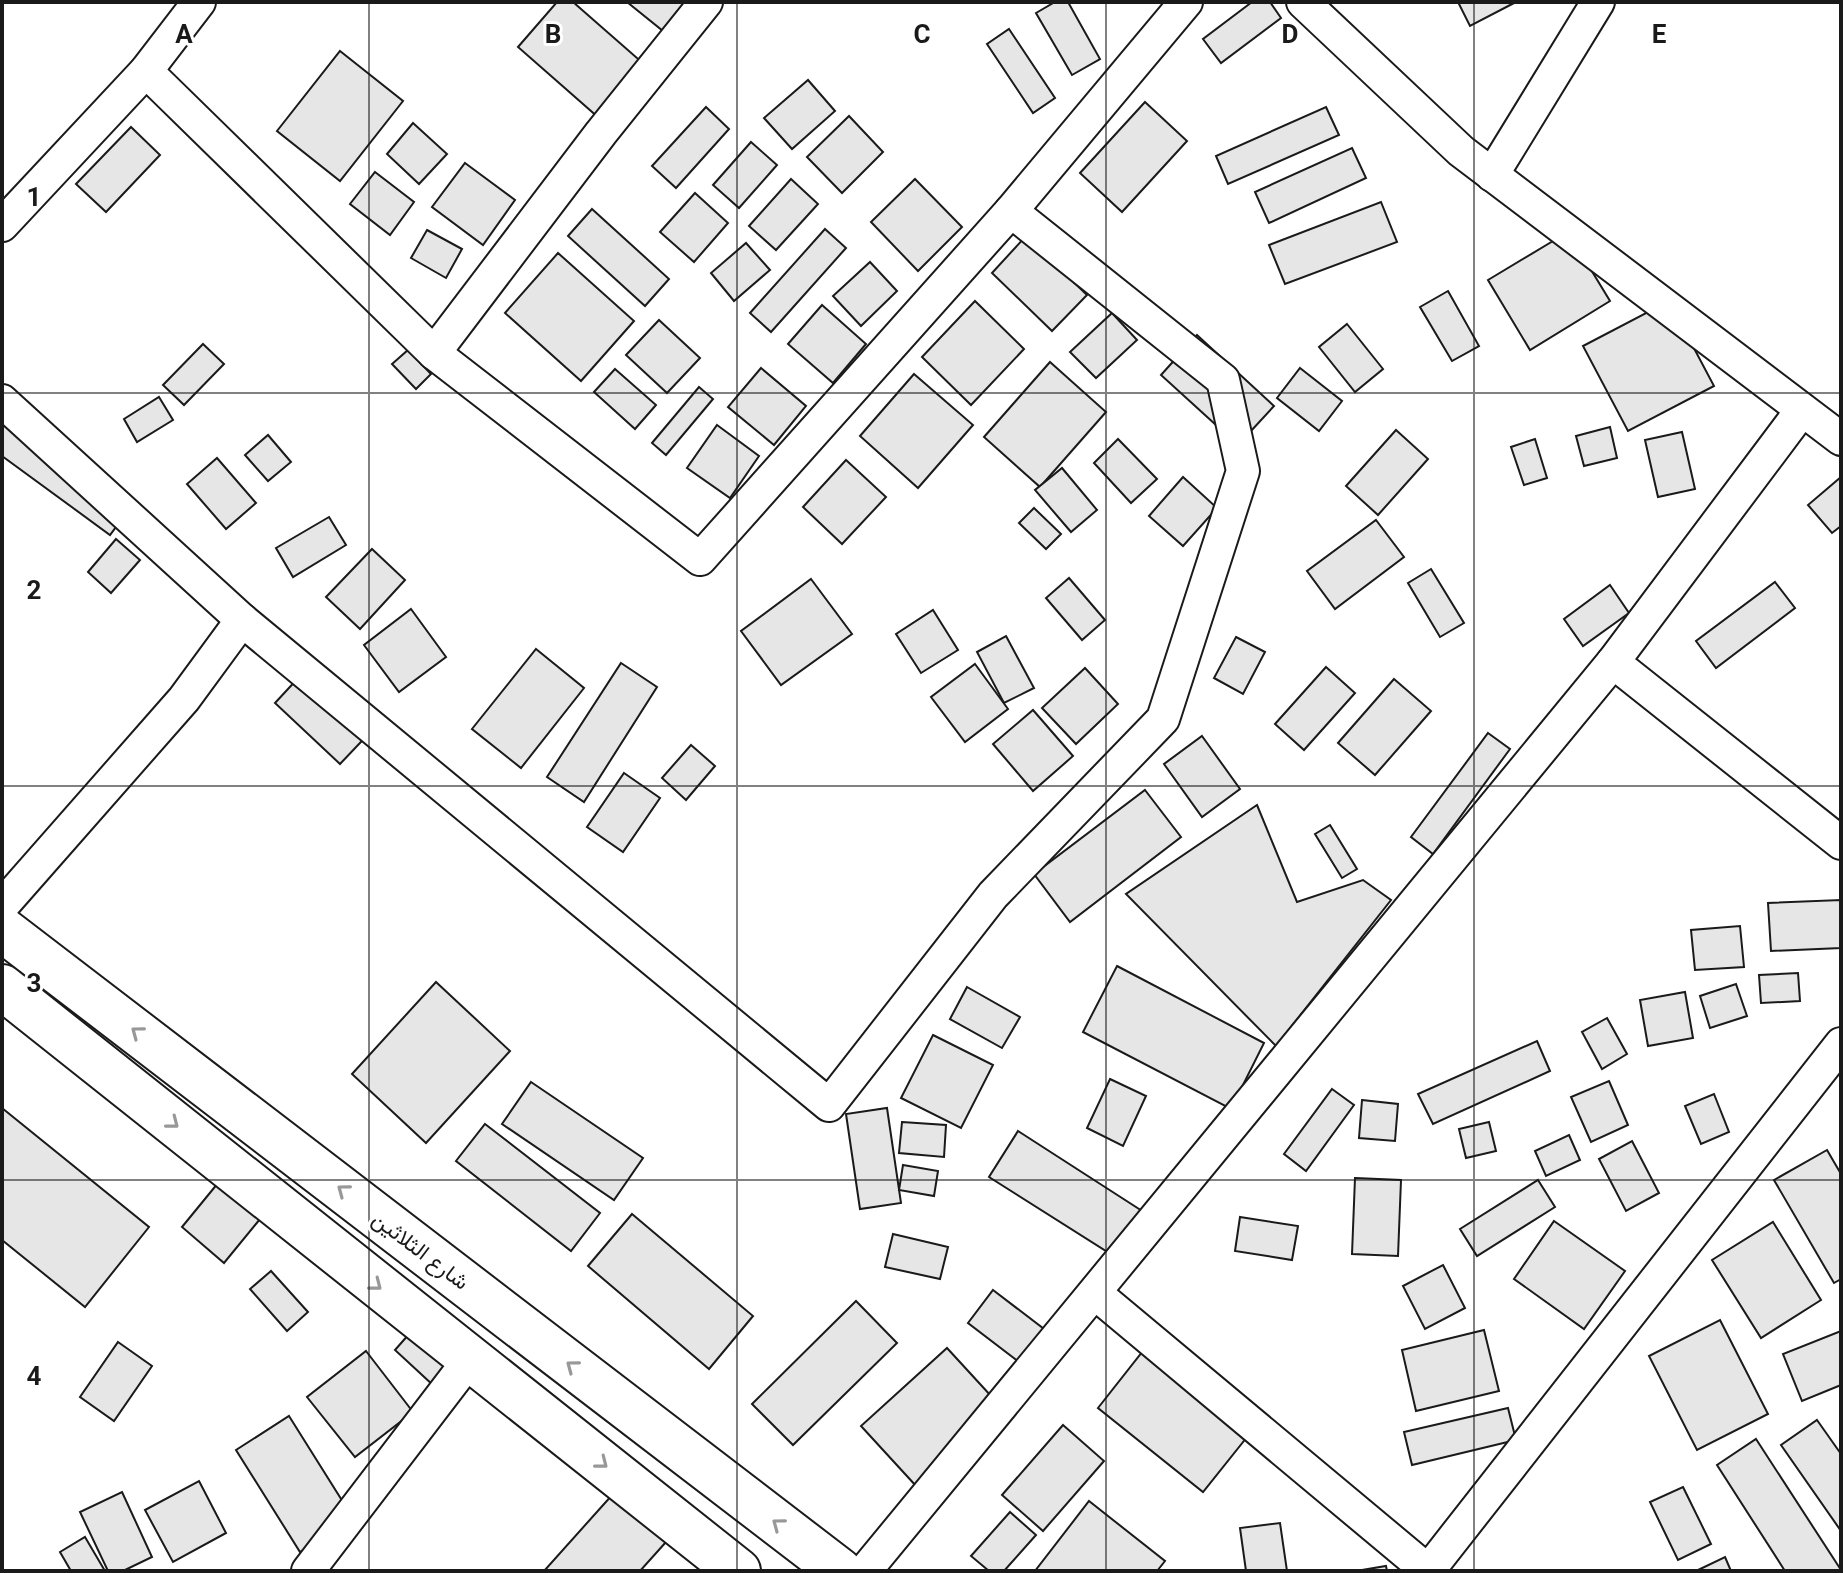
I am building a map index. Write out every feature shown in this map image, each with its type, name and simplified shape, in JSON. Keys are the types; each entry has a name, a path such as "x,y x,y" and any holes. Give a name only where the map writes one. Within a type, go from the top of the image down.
{"street":[{"path":"2,225 146,71 199,2"},
{"path":"434,353 601,133 706,2"},
{"path":"146,71 434,353 700,559 1011,211 1186,2"},
{"path":"1303,2 1461,151 1841,439"},
{"path":"1492,175 1598,2"},
{"path":"2,401 242,620 829,1105 993,895 1163,719 1243,471 1223,380 1011,211"},
{"path":"865,1571 1613,662 1802,410"},
{"path":"2,906 184,699 242,620"},
{"path":"1613,662 1841,843"},
{"name":"شارع الثلاثين","path":"2,929 840,1571"},
{"path":"2,987 738,1571"},
{"path":"1095,1293 1428,1571 1841,1044"},
{"path":"308,1571 470,1359"}],"building":[{"path":"557,2 573,2 645,65 599,118 518,47"},
{"path":"627,2 694,2 668,35"},
{"path":"1055,2 1068,2 1100,59 1072,75 1036,13"},
{"path":"1252,2 1270,2 1281,18 1221,63 1203,39"},
{"path":"1458,2 1516,2 1470,26"},
{"path":"1009,29 1055,98 1033,113 987,44"},
{"path":"340,51 403,101 340,181 277,131"},
{"path":"808,80 835,111 792,149 764,118"},
{"path":"1145,102 1187,141 1122,212 1080,173"},
{"path":"706,107 729,129 676,188 652,166"},
{"path":"1326,107 1339,135 1228,184 1216,156"},
{"path":"849,116 883,152 842,193 807,157"},
{"path":"413,123 447,154 419,184 387,154"},
{"path":"131,127 160,155 106,212 76,184"},
{"path":"751,142 777,165 739,208 713,185"},
{"path":"1352,148 1366,178 1269,223 1255,192"},
{"path":"465,163 515,200 483,245 432,207"},
{"path":"375,172 414,202 390,235 350,204"},
{"path":"791,179 818,204 776,250 749,226"},
{"path":"915,179 962,227 918,271 871,222"},
{"path":"695,193 728,223 694,262 660,232"},
{"path":"1381,202 1397,242 1285,284 1269,245"},
{"path":"592,209 669,279 645,306 568,236"},
{"path":"825,229 846,248 771,332 750,313"},
{"path":"427,230 462,249 446,278 411,258"},
{"path":"1568,232 1610,301 1530,350 1488,280"},
{"path":"1026,236 1087,295 1052,331 992,273"},
{"path":"746,243 770,270 734,301 711,273"},
{"path":"558,253 634,321 581,381 505,313"},
{"path":"870,262 897,291 861,326 833,296"},
{"path":"1448,291 1479,346 1452,361 1420,307"},
{"path":"975,301 1024,349 971,405 922,357"},
{"path":"1669,301 1714,386 1628,431 1583,346"},
{"path":"822,305 866,344 833,383 788,344"},
{"path":"1112,313 1137,340 1096,378 1070,352"},
{"path":"659,320 700,358 667,393 626,355"},
{"path":"1347,324 1383,369 1355,392 1319,347"},
{"path":"1197,335 1274,406 1238,445 1161,375"},
{"path":"203,344 224,364 184,405 163,385"},
{"path":"408,350 431,374 416,389 392,364"},
{"path":"1050,362 1106,412 1040,487 984,437"},
{"path":"761,368 806,406 774,445 728,407"},
{"path":"1300,368 1342,401 1319,431 1277,398"},
{"path":"615,369 656,405 635,429 594,392"},
{"path":"914,374 973,425 918,488 860,436"},
{"path":"699,387 713,399 666,455 652,443"},
{"path":"159,397 173,420 137,442 124,419"},
{"path":"2,411 133,504 110,535 2,456"},
{"path":"717,425 759,456 730,498 687,468"},
{"path":"1610,427 1617,458 1584,466 1576,436"},
{"path":"1396,430 1428,459 1378,515 1346,486"},
{"path":"1682,432 1695,489 1658,497 1645,440"},
{"path":"268,435 291,462 268,481 245,455"},
{"path":"1118,439 1157,479 1131,503 1094,463"},
{"path":"1535,439 1547,478 1524,485 1511,447"},
{"path":"217,458 256,503 226,529 187,484"},
{"path":"846,460 886,497 842,544 803,507"},
{"path":"1062,468 1097,510 1071,532 1035,490"},
{"path":"1183,477 1217,508 1183,546 1149,516"},
{"path":"1841,477 1841,526 1832,533 1808,505"},
{"path":"1034,508 1061,534 1046,549 1019,523"},
{"path":"329,517 346,545 293,577 276,548"},
{"path":"1376,520 1404,557 1335,609 1307,571"},
{"path":"116,539 140,560 111,593 88,572"},
{"path":"372,549 405,580 360,629 326,597"},
{"path":"1431,569 1464,623 1440,637 1408,583"},
{"path":"1069,578 1105,620 1082,640 1046,598"},
{"path":"811,579 852,634 781,685 741,631"},
{"path":"1775,582 1795,608 1716,668 1696,641"},
{"path":"1610,585 1629,613 1583,646 1564,619"},
{"path":"411,609 446,657 399,692 364,645"},
{"path":"933,610 958,650 921,673 896,634"},
{"path":"1006,636 1034,688 1004,703 977,652"},
{"path":"1236,637 1265,652 1243,694 1214,678"},
{"path":"536,649 584,688 521,768 472,729"},
{"path":"313,662 378,724 340,764 275,703"},
{"path":"621,663 657,687 584,802 547,777"},
{"path":"975,664 1008,709 965,742 931,697"},
{"path":"1326,667 1355,693 1304,750 1275,724"},
{"path":"1085,668 1118,704 1076,744 1042,708"},
{"path":"1394,679 1431,711 1375,775 1338,743"},
{"path":"1033,710 1073,756 1033,791 993,744"},
{"path":"1488,733 1510,749 1433,854 1411,837"},
{"path":"1202,736 1240,789 1202,817 1164,764"},
{"path":"691,745 715,766 686,800 662,778"},
{"path":"624,773 660,798 623,852 587,827"},
{"path":"1145,790 1181,837 1070,922 1034,874"},
{"path":"1257,805 1297,902 1363,880 1391,900 1276,1046 1126,894"},
{"path":"1330,825 1357,869 1342,878 1315,834"},
{"path":"1841,900 1841,948 1771,951 1768,903"},
{"path":"1740,926 1744,967 1695,970 1691,930"},
{"path":"1117,966 1264,1043 1231,1109 1083,1032"},
{"path":"1798,973 1800,1001 1761,1003 1759,975"},
{"path":"436,982 510,1051 426,1143 352,1074"},
{"path":"1736,984 1747,1016 1710,1028 1700,996"},
{"path":"967,987 1020,1017 1002,1048 950,1019"},
{"path":"1685,992 1693,1038 1648,1046 1640,1000"},
{"path":"1607,1018 1627,1054 1602,1069 1582,1032"},
{"path":"933,1035 993,1065 961,1128 901,1098"},
{"path":"1537,1041 1550,1071 1433,1124 1418,1094"},
{"path":"1110,1079 1146,1096 1123,1146 1087,1128"},
{"path":"1609,1081 1628,1125 1591,1142 1571,1097"},
{"path":"531,1082 643,1158 614,1200 502,1124"},
{"path":"1332,1089 1354,1105 1306,1171 1284,1154"},
{"path":"1714,1094 1729,1132 1701,1144 1685,1106"},
{"path":"1362,1100 1398,1104 1395,1141 1359,1138"},
{"path":"2,1108 149,1227 85,1307 2,1240"},
{"path":"887,1108 901,1203 860,1209 846,1114"},
{"path":"902,1122 946,1125 944,1157 899,1153"},
{"path":"1489,1122 1496,1151 1466,1158 1459,1129"},
{"path":"485,1124 600,1213 571,1251 456,1161"},
{"path":"1018,1131 1153,1218 1125,1263 989,1177"},
{"path":"1569,1135 1580,1160 1546,1176 1535,1151"},
{"path":"1632,1141 1659,1193 1626,1211 1599,1159"},
{"path":"1827,1150 1841,1174 1841,1279 1834,1283 1774,1180"},
{"path":"903,1165 938,1171 934,1196 899,1190"},
{"path":"1355,1178 1401,1180 1398,1256 1352,1254"},
{"path":"1538,1180 1555,1207 1477,1256 1460,1229"},
{"path":"218,1183 260,1219 224,1263 182,1227"},
{"path":"632,1214 753,1316 709,1369 588,1266"},
{"path":"1240,1217 1298,1226 1292,1260 1235,1251"},
{"path":"1554,1221 1625,1271 1584,1329 1514,1279"},
{"path":"1773,1222 1821,1300 1761,1338 1712,1260"},
{"path":"893,1234 948,1247 940,1279 885,1267"},
{"path":"1443,1265 1465,1308 1425,1329 1403,1286"},
{"path":"271,1271 308,1312 287,1331 250,1289"},
{"path":"993,1290 1061,1342 1036,1375 968,1323"},
{"path":"856,1301 897,1343 793,1445 752,1404"},
{"path":"1720,1320 1768,1414 1697,1450 1649,1356"},
{"path":"417,1325 457,1361 434,1386 395,1350"},
{"path":"1484,1330 1499,1391 1416,1411 1402,1350"},
{"path":"1841,1331 1841,1385 1802,1401 1783,1354"},
{"path":"1154,1337 1259,1422 1203,1492 1098,1408"},
{"path":"118,1342 152,1366 114,1421 80,1397"},
{"path":"947,1348 1003,1409 917,1487 861,1426"},
{"path":"366,1351 413,1412 355,1457 307,1397"},
{"path":"1508,1408 1516,1440 1412,1465 1404,1432"},
{"path":"289,1416 353,1518 300,1552 236,1450"},
{"path":"1817,1420 1841,1454 1841,1531 1781,1445"},
{"path":"1063,1425 1104,1461 1043,1531 1002,1495"},
{"path":"1756,1439 1841,1571 1785,1571 1717,1465"},
{"path":"199,1481 226,1533 173,1562 145,1510"},
{"path":"1683,1487 1711,1544 1678,1560 1650,1502"},
{"path":"122,1492 152,1557 123,1571 108,1571 80,1512"},
{"path":"613,1494 666,1542 640,1571 544,1571"},
{"path":"1089,1501 1165,1561 1157,1571 1035,1571"},
{"path":"1010,1512 1036,1535 1004,1571 989,1571 971,1556"},
{"path":"1280,1523 1287,1571 1246,1571 1240,1528"},
{"path":"85,1537 105,1571 71,1571 60,1552"},
{"path":"1725,1557 1731,1571 1696,1571"},
{"path":"1386,1566 1387,1571 1356,1571"}]}
